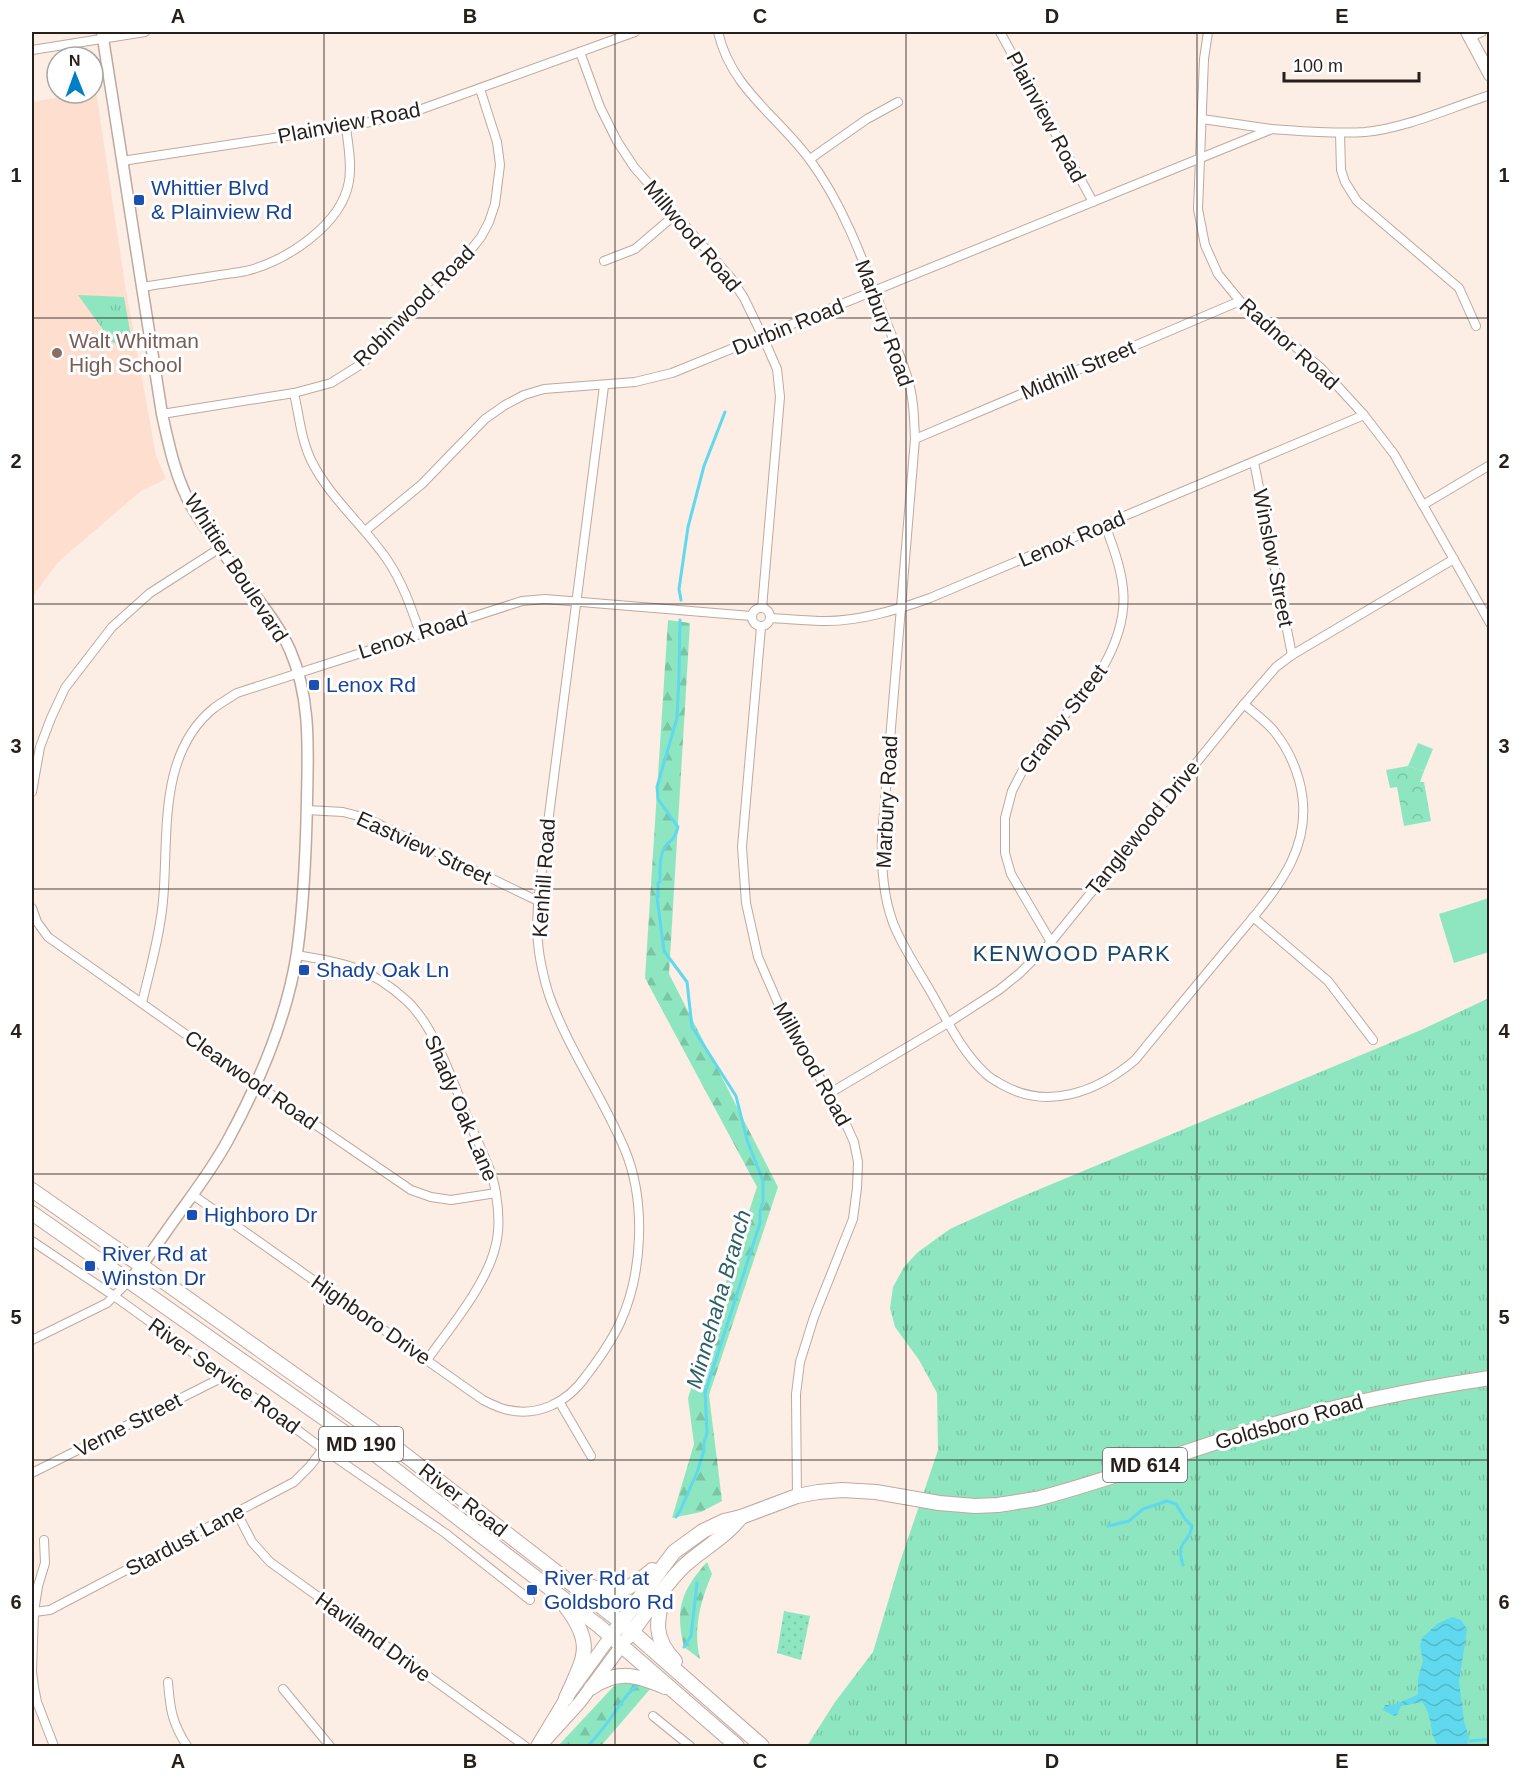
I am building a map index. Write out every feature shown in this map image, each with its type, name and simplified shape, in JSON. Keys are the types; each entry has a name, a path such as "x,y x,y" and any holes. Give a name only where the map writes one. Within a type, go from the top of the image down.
{"main road":[{"path":"1468,34 1490,75"},
{"name":"River Road","path":"32,1190 382,1437 621,1622 762,1746"},
{"name":"River Road","path":"32,1213 372,1452 611,1636 737,1746"},
{"name":"Goldsboro Road","path":"539,1746 566,1698 674,1552 703,1531 724,1521 797,1496 842,1490 876,1492 939,1503 975,1506 1028,1501 1328,1409 1417,1389 1490,1378"},
{"name":"Goldsboro Road","path":"539,1746 569,1716 666,1585 703,1550 731,1530 741,1517"},
{"path":"533,1554 570,1578 598,1590 614,1592 633,1587 674,1552"},
{"path":"666,1585 657,1622 658,1632 669,1654 701,1693"},
{"path":"554,1591 575,1619 584,1638 584,1654 566,1698"},
{"path":"591,1688 602,1680 626,1675 637,1676 676,1692"}],"street":[{"path":"32,50 103,35 145,32"},
{"name":"Plainview Road","path":"122,161 346,127 408,114 636,32"},
{"name":"Marbury Road","path":"718,32 726,56 736,75 749,93 810,159 839,207 909,380 914,407 915,439 882,836 883,883 888,908 897,931 948,1023 967,1053 987,1076 1010,1090 1043,1097 1068,1095 1094,1088 1122,1071 1136,1060 1280,882 1298,847 1303,820 1302,792 1294,764 1280,740 1272,729 1244,704"},
{"name":"Plainview Road","path":"1000,32 1093,202"},
{"name":"Radnor Road","path":"1208,32 1204,59 1198,209 1204,245 1218,274 1240,301 1320,367 1364,415 1394,454 1490,623"},
{"path":"1468,34 1482,32"},
{"name":"Whittier Boulevard","path":"103,35 162,414 170,448 192,507 278,625 298,672 305,698 308,724 307,810 297,955 275,1037 256,1084 227,1142 142,1266 129,1281"},
{"name":"Millwood Road","path":"580,52 600,107 617,141 634,167 731,278 764,337 777,369 780,397 762,608"},
{"name":"Robinwood Road","path":"162,414 294,393 331,383 363,363 462,261 481,237 489,222 495,204 500,165 497,142 480,89"},
{"name":"Durbin Road","path":"1202,119 1272,129 1340,133 1366,132 1395,127 1490,95"},
{"path":"810,159 867,118 898,102"},
{"path":"142,287 247,271 282,257 309,240 333,216 344,198 349,183 350,166 346,127"},
{"name":"Durbin Road","path":"365,531 422,484 485,419 524,395 544,389 635,382 672,373 1272,129"},
{"path":"1340,133 1341,170 1345,182 1357,201 1459,288 1476,326"},
{"path":"604,261 635,249 676,214"},
{"name":"Midhill Street","path":"915,439 1240,301"},
{"name":"Kenhill Road","path":"560,1403 579,1386 607,1347 620,1323 630,1297 636,1270 639,1222 635,1185 625,1151 560,1023 548,993 537,942 538,901 604,386"},
{"path":"294,393 303,436 311,460 397,575 420,633"},
{"name":"Lenox Road","path":"770,618 828,621 870,616 902,608 1106,525 1364,415"},
{"name":"Winslow Street","path":"1254,462 1292,655"},
{"path":"1423,506 1490,465"},
{"name":"Granby Street","path":"1051,942 1011,874 1005,853 1005,818 1012,791 1026,764 1104,667 1113,650 1120,629 1124,604 1124,581 1106,525"},
{"path":"32,792 40,747 65,688 112,627 150,592 220,548"},
{"name":"Tanglewood Drive","path":"830,1093 948,1023 999,990 1020,973 1051,942 1276,667 1292,655 1454,559"},
{"name":"Lenox Road","path":"142,1003 160,925 170,788 178,758 194,730 213,709 237,693 522,601 545,599 751,616"},
{"path":"762,608 769,612 770,618 766,625 761,627 755,625 751,616 756,609 762,608"},
{"name":"Millwood Road","path":"761,627 742,848 746,903 758,957 781,1010 845,1122 854,1142 858,1162 852,1220 814,1317 800,1362 796,1394 797,1496"},
{"name":"Eastview Street","path":"307,810 344,812 366,818 538,901"},
{"name":"Clearwood Road","path":"32,908 37,922 48,937 411,1190 431,1197 452,1200 496,1193"},
{"path":"1253,917 1329,981 1373,1040"},
{"name":"Shady Oak Lane","path":"297,955 340,962 358,968 379,979 409,1003 429,1030 489,1168 496,1193 499,1229 489,1267 479,1286 428,1360"},
{"name":"Highboro Drive","path":"192,1195 483,1400 518,1411 534,1411 560,1403"},
{"name":"River Service Road","path":"32,1241 114,1296 323,1449 445,1533 530,1600"},
{"path":"32,1340 107,1303 129,1281"},
{"name":"Verne Street","path":"32,1473 225,1376"},
{"path":"560,1403 591,1456"},
{"name":"Stardust Lane","path":"34,1612 50,1610 294,1482 323,1449"},
{"name":"Haviland Drive","path":"237,1513 252,1542 270,1562 525,1746"},
{"path":"44,1540 45,1563 34,1612 32,1672 33,1687 54,1746"},
{"path":"168,1682 170,1712 180,1737 187,1746"},
{"path":"284,1689 330,1746"},
{"path":"653,1716 690,1746"}],"shaded area":[{"name":"Walt Whitman High School","path":"45,100 45,105 98,105 125,285 156,456 166,479 142,490 58,562 32,597 32,102"}],"green space":[{"path":"78,295 124,297 132,342 116,344 112,342"},
{"path":"668,620 690,623 669,974 778,1187 709,1395 722,1501 701,1512 672,1518 694,1444 688,1398 757,1187 645,978"},
{"path":"1418,743 1433,749 1424,771 1408,766"},
{"path":"1408,766 1424,771 1420,782 1424,782 1431,821 1404,826 1397,787 1390,788 1386,770"},
{"path":"1489,898 1489,952 1454,963 1439,914"},
{"path":"1489,998 1489,1746 807,1746 835,1702 873,1652 899,1565 938,1450 937,1393 919,1360 895,1327 890,1308 893,1287 904,1267 918,1252 950,1229 1016,1199 1421,1030"},
{"path":"707,1562 712,1574 699,1616 697,1637 700,1659 684,1647 680,1611 691,1582"},
{"path":"784,1611 810,1616 801,1660 777,1653"},
{"path":"631,1681 651,1688 601,1746 558,1746 614,1686"}],"water":[{"path":"1452,1617 1461,1620 1467,1629 1459,1682 1464,1721 1469,1738 1467,1746 1438,1746 1428,1713 1422,1702 1401,1706 1397,1715 1394,1716 1383,1710 1385,1705 1394,1705 1417,1695 1418,1678 1423,1661 1420,1646 1422,1638 1437,1624"}],"waterway":[{"name":"Minnehaha Branch","path":"681,600 679,589 688,527 704,466 725,412"},
{"name":"Minnehaha Branch","path":"676,1517 698,1470 704,1450 707,1433 705,1393 760,1223 763,1202 763,1181 747,1140 736,1096 692,1027 687,982 664,951 657,897 660,864 663,851 674,837 678,827 658,799 657,787 677,718 680,620"},
{"path":"1108,1526 1129,1521 1143,1509 1167,1501 1176,1504 1192,1526 1181,1550 1183,1565"},
{"name":"Minnehaha Branch","path":"684,1647 691,1636 697,1583"},
{"name":"Minnehaha Branch","path":"588,1746 626,1696 640,1684"},
{"path":"1470,1741 1490,1739"}],"place":[{"name":"Whittier Blvd & Plainview Rd","path":"139,200"},
{"name":"Walt Whitman High School","path":"57,353"},
{"name":"Lenox Rd","path":"314,685"},
{"name":"Shady Oak Ln","path":"304,970"},
{"name":"Highboro Dr","path":"192,1215"},
{"name":"River Rd at Winston Dr","path":"90,1266"},
{"name":"River Rd at Goldsboro Rd","path":"532,1590"}],"district":[{"name":"KENWOOD PARK","path":"1072,953"}]}
